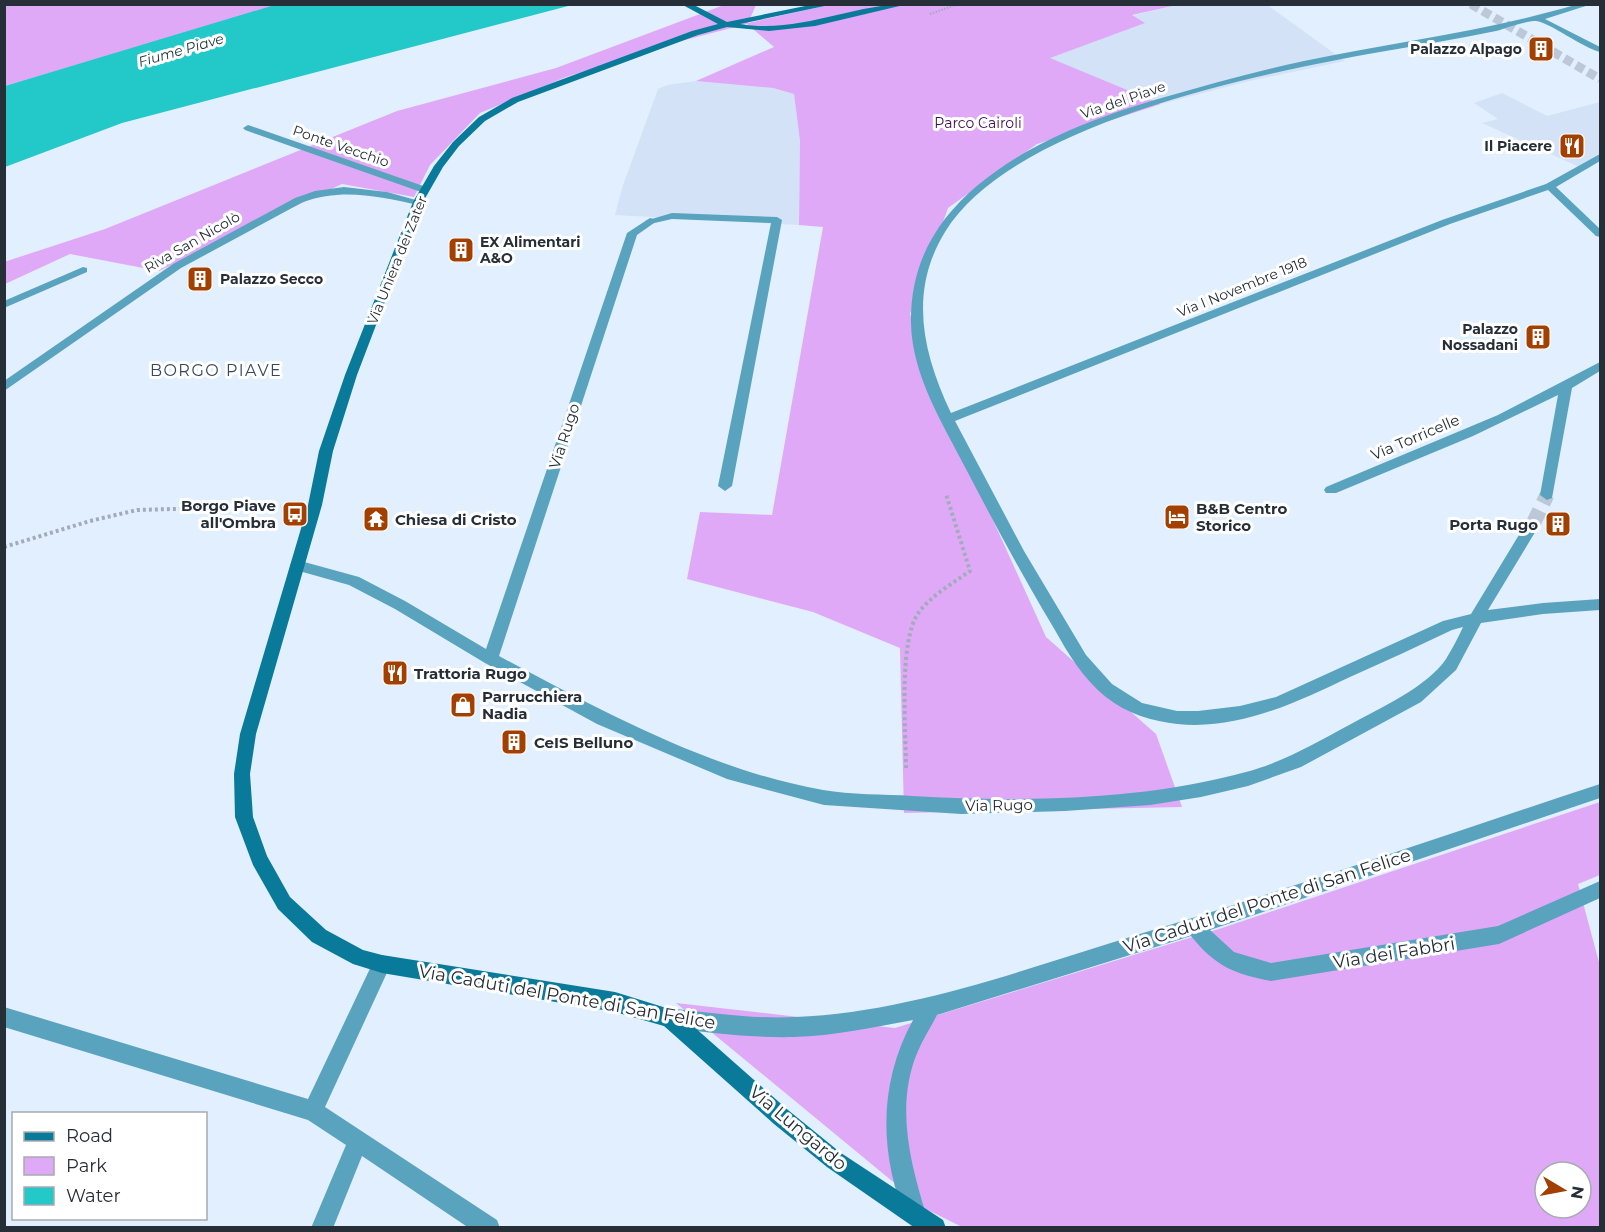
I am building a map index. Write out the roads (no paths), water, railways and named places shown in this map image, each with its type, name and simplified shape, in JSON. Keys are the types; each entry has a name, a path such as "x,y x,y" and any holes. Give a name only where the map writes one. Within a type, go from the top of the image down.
{"street":[{"path":"685,4 722,23 753,28 784,27 904,4"},
{"name":"Via Uniera dei Zater","path":"297,566 315,505 326,451 351,375 418,202 439,166 456,144 482,119 498,109 535,92 638,53 722,23 830,4"},
{"name":"Via del Piave","path":"946,420 925,369 917,329 917,296 923,267 936,236 958,208 1010,165 1105,118 1190,93 1267,72 1540,20 1588,4"},
{"path":"1540,20 1600,50"},
{"name":"Ponte Vecchio","path":"248,128 425,190"},
{"name":"Via I Novembre 1918","path":"946,420 1446,222 1550,186 1600,157"},
{"path":"1550,186 1600,234"},
{"name":"Riva San Nicolò","path":"4,387 177,266 310,196 346,189 418,202"},
{"name":"Via Rugo","path":"490,659 632,233 650,221 672,216 777,220 725,486"},
{"path":"4,305 83,270"},
{"name":"Via Torricelle","path":"1331,490 1511,415 1566,388 1600,366"},
{"path":"1547,495 1566,388"},
{"path":"946,420 1018,555 1085,667 1100,684 1120,699 1148,711 1172,717 1198,718 1225,717 1252,711 1280,702 1448,625 1476,618 1600,604"},
{"name":"Via Rugo","path":"297,566 354,581 400,605 490,659 603,719 733,774 824,798 906,804 1065,804 1150,798 1201,790 1248,778 1295,762 1415,697 1450,666 1533,524"},
{"name":"Via Caduti del Ponte di San Felice","path":"297,566 248,734 242,774 244,817 259,859 284,903 319,936 360,958 382,964 615,1002 669,1018 733,1026 794,1027 843,1023 931,1007 1195,926 1600,791"},
{"name":"Via dei Fabbri","path":"1195,926 1214,950 1240,967 1270,972 1499,935 1600,889"},
{"path":"313,1111 382,964"},
{"path":"915,1214 900,1164 897,1111 899,1083 908,1049 931,1007"},
{"path":"4,1017 313,1111 489,1227"},
{"name":"Via Lungardo","path":"669,1018 728,1067 781,1117 834,1160 935,1227"},
{"path":"322,1227 358,1141"}],"water":[{"name":"Fiume Piave","path":"278,4 572,5 122,123 5,167 5,86"}],"tunnel":[{"path":"1471,4 1600,79"},
{"path":"1533,524 1547,495"}],"place":[{"name":"Palazzo Alpago","path":"1541,49"},
{"name":"Il Piacere","path":"1572,146"},
{"name":"EX Alimentari A&O","path":"461,250"},
{"name":"Palazzo Secco","path":"200,279"},
{"name":"Palazzo Nossadani","path":"1538,337"},
{"name":"Borgo Piave all'Ombra","path":"295,514"},
{"name":"B&B Centro Storico","path":"1177,517"},
{"name":"Chiesa di Cristo","path":"376,519"},
{"name":"Porta Rugo","path":"1558,524"},
{"name":"Trattoria Rugo","path":"395,673"},
{"name":"Parrucchiera Nadia","path":"463,705"},
{"name":"CeIS Belluno","path":"514,742"}],"district":[{"name":"BORGO PIAVE","path":"216,370"}],"park label":[{"name":"Parco Cairoli","path":"978,123"}]}
